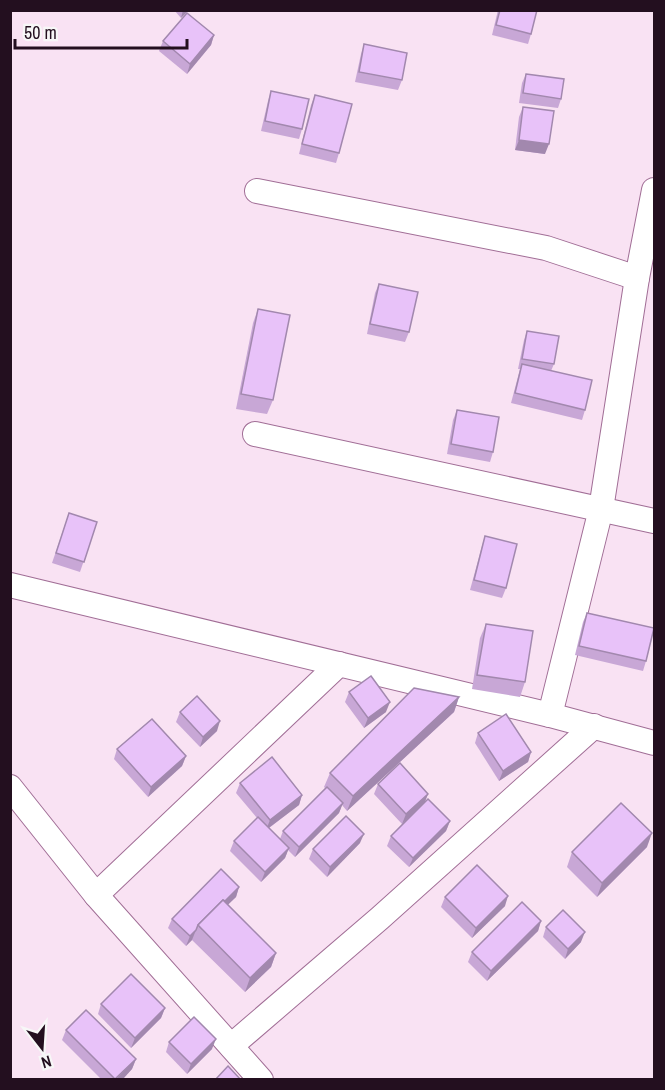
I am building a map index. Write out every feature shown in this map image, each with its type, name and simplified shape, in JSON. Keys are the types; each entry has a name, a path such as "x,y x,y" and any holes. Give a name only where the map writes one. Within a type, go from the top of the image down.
{"street":[{"path":"550,715 601,509 637,278 654,190"},
{"path":"257,192 546,248 637,278"},
{"path":"255,434 654,521"},
{"path":"10,585 550,715 654,743"},
{"path":"96,895 339,664"},
{"path":"231,1046 380,918 594,726"},
{"path":"10,787 96,895 261,1080"}],"building":[{"path":"500,10 537,10 531,34 496,25"},
{"path":"187,13 214,35 190,64 163,41"},
{"path":"364,44 407,53 402,80 359,72"},
{"path":"526,74 564,79 561,99 523,93"},
{"path":"271,91 309,99 302,129 265,121"},
{"path":"315,95 352,104 339,153 302,144"},
{"path":"523,107 554,111 549,144 519,140"},
{"path":"379,284 418,292 409,332 370,324"},
{"path":"258,309 290,315 273,400 241,394"},
{"path":"527,331 559,336 554,364 522,359"},
{"path":"522,364 592,380 585,410 515,393"},
{"path":"457,410 499,417 493,452 451,444"},
{"path":"69,513 97,522 84,562 56,553"},
{"path":"485,536 517,544 506,588 474,580"},
{"path":"587,613 654,628 646,661 579,646"},
{"path":"486,624 533,631 525,682 477,675"},
{"path":"371,676 390,702 368,718 349,692"},
{"path":"414,688 459,697 353,796 330,773"},
{"path":"197,696 220,721 203,737 180,712"},
{"path":"506,714 531,752 503,771 478,733"},
{"path":"152,719 186,756 151,787 117,749"},
{"path":"272,757 302,795 270,820 240,783"},
{"path":"400,763 428,794 406,814 378,784"},
{"path":"327,787 343,803 299,847 283,831"},
{"path":"428,799 450,821 413,858 391,836"},
{"path":"621,803 652,833 602,883 572,852"},
{"path":"346,816 364,834 330,867 313,849"},
{"path":"258,817 289,848 265,872 234,841"},
{"path":"477,865 508,896 476,928 445,897"},
{"path":"221,869 239,887 198,925 190,936 172,919"},
{"path":"223,900 276,953 250,978 198,925"},
{"path":"522,902 541,921 491,971 472,952"},
{"path":"563,910 585,932 568,949 546,927"},
{"path":"131,974 165,1008 135,1038 101,1004"},
{"path":"86,1010 136,1059 115,1079 66,1030"},
{"path":"194,1017 216,1039 191,1064 169,1042"},
{"path":"228,1066 241,1080 215,1080"}]}
